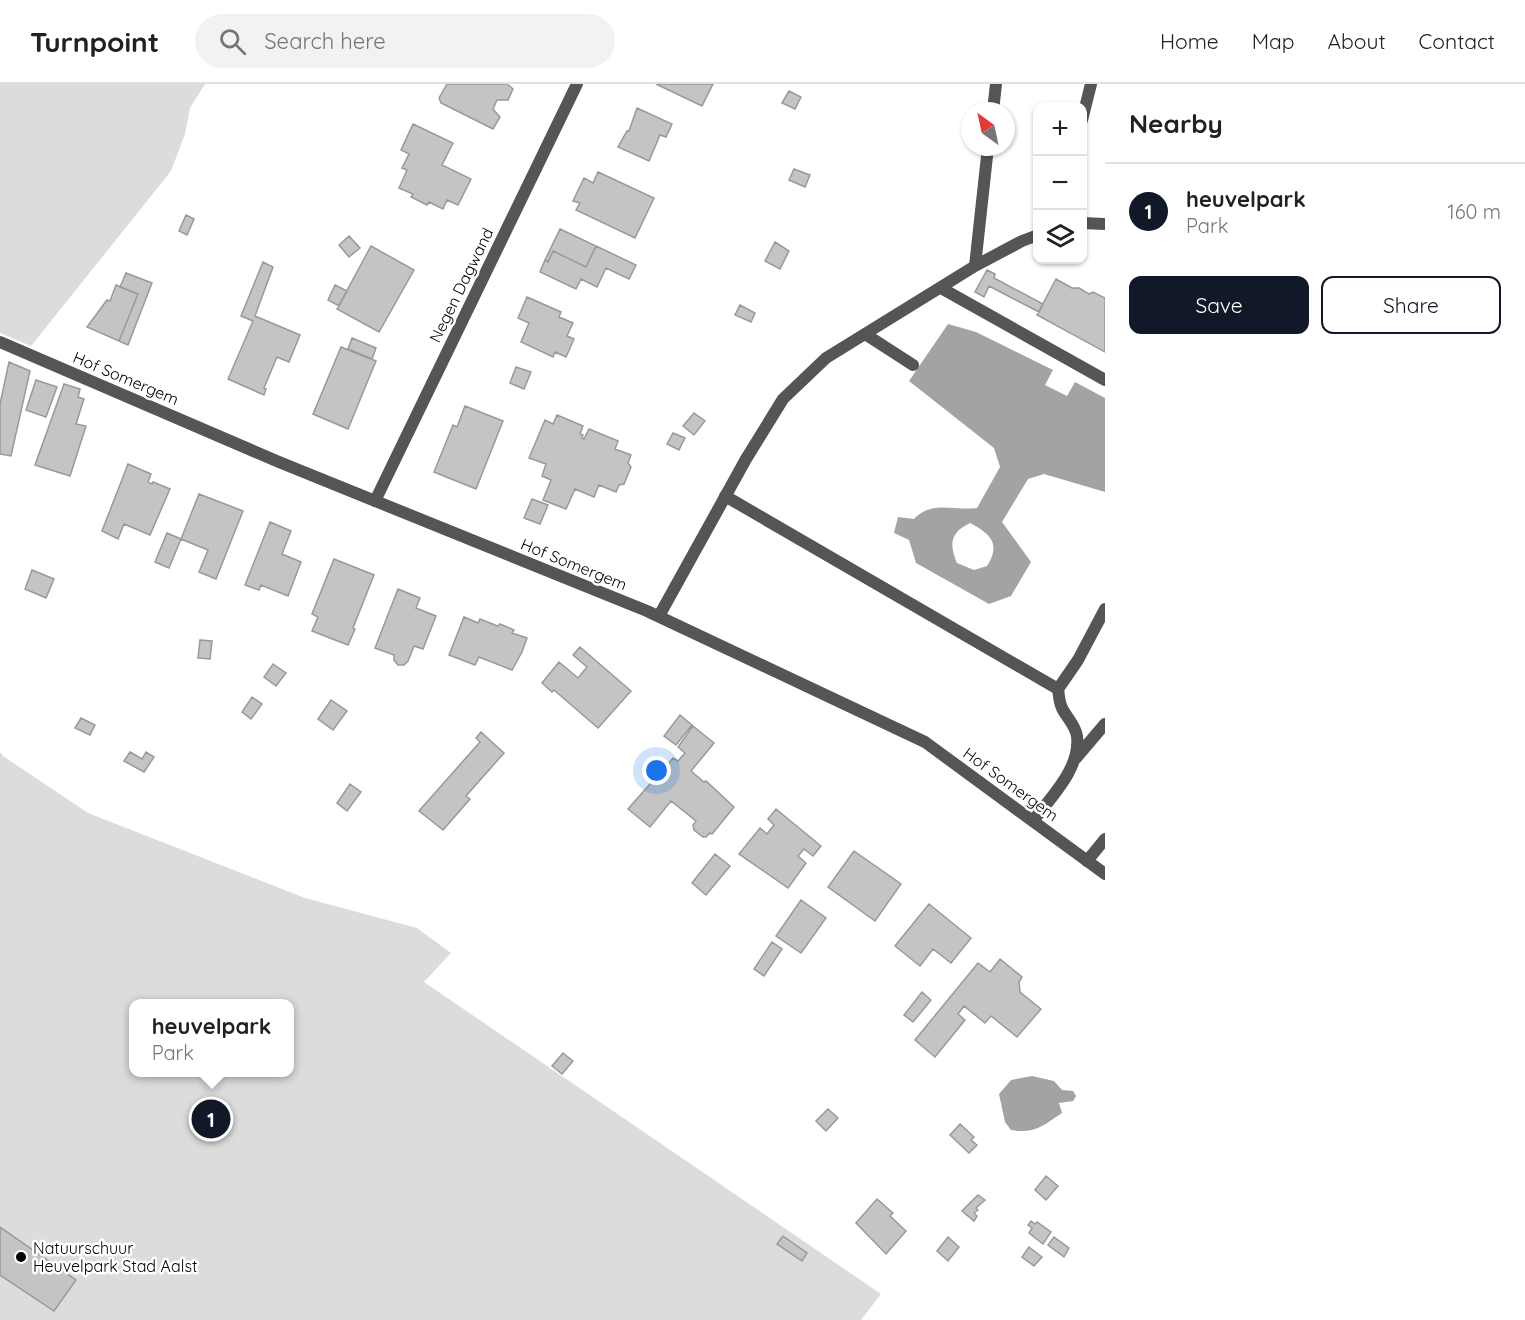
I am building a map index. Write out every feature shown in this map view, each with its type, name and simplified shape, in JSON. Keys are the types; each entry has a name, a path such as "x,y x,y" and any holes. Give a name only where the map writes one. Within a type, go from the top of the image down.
{"street":[{"name":"Negen Dagwand","path":"375,501 577,84"},
{"path":"994,102 996,84"},
{"path":"1087,102 1091,84"},
{"path":"975,266 987,156"},
{"path":"1087,223 1105,224"},
{"path":"659,616 725,496 783,399 826,358 975,266 1033,237"},
{"path":"941,288 1105,380"},
{"path":"865,333 913,365"},
{"name":"Hof Somergem","path":"0,342 279,462 659,616 926,742 1105,874"},
{"path":"725,496 1058,689"},
{"path":"1076,758 1077,735 1070,718 1062,708 1058,689 1078,660 1105,609"},
{"path":"1034,821 1076,758 1105,724"},
{"path":"1087,861 1105,839"}],"shaded area":[{"path":"0,84 205,84 190,108 185,134 171,171 31,346 0,333"},
{"path":"948,324 976,332 1053,370 1045,385 1067,396 1075,382 1105,398 1105,492 1044,474 1028,479 1002,522 1031,562 1011,596 989,604 916,563 909,540 894,533 898,517 914,519 921,513 936,508 977,508 1000,467 994,448 909,381","holes":["970,523 983,531 992,540 993,546 987,566 974,570 957,563 952,545 958,531"]},
{"path":"0,752 88,813 305,898 417,928 451,953 424,982 881,1294 861,1320 0,1320"},
{"path":"1032,1076 1054,1081 1062,1090 1073,1091 1076,1096 1073,1101 1059,1103 1062,1113 1044,1125 1026,1131 1011,1130 1005,1122 999,1094 1011,1080"}],"building":[{"path":"447,84 507,84 513,89 508,100 497,100 493,109 500,117 493,129 441,103 439,98"},
{"path":"656,84 713,84 702,106"},
{"path":"789,91 801,97 795,109 782,103"},
{"path":"637,108 672,124 666,137 660,135 649,161 618,147 629,131"},
{"path":"413,124 453,143 442,165 471,179 458,205 447,200 443,209 429,202 427,205 411,197 413,194 399,188 407,170 402,168 409,154 401,150"},
{"path":"794,169 810,175 805,187 789,180"},
{"path":"598,172 654,198 635,238 576,210 580,203 573,201 584,178 593,183"},
{"path":"186,215 194,219 187,235 179,231"},
{"path":"560,229 596,246 586,267 553,251 548,262 545,260"},
{"path":"349,236 360,248 349,257 339,245"},
{"path":"775,242 789,251 780,269 765,261"},
{"path":"371,246 414,270 379,332 337,309"},
{"path":"596,246 636,265 629,279 606,268 597,287 581,279 576,289 540,272 545,260 548,262 553,251 586,267"},
{"path":"263,262 273,267 255,316 300,335 289,362 277,357 264,388 266,389 264,395 228,379 253,321 241,316"},
{"path":"987,270 995,274 994,278 1043,304 1039,312 989,286 984,297 975,292"},
{"path":"126,273 152,283 128,345 119,341 138,294 120,287"},
{"path":"1056,279 1072,288 1079,288 1089,294 1093,292 1105,298 1105,352 1037,315"},
{"path":"116,285 138,294 119,341 87,327 107,300 110,301"},
{"path":"335,285 347,291 339,306 328,300"},
{"path":"527,297 561,312 559,317 573,323 567,336 574,339 566,357 555,352 553,357 521,342 529,323 518,318"},
{"path":"740,305 755,313 751,322 735,315"},
{"path":"352,338 376,348 372,359 348,349"},
{"path":"341,347 376,361 348,429 313,414"},
{"path":"9,362 30,371 11,456 0,454 0,404"},
{"path":"516,367 531,372 524,389 510,383"},
{"path":"36,380 57,387 46,417 26,410"},
{"path":"64,384 80,389 78,397 84,399 76,424 86,426 70,476 35,465"},
{"path":"465,406 503,421 476,489 434,472 453,425 457,427"},
{"path":"694,413 705,421 694,435 683,426"},
{"path":"557,415 583,426 580,434 583,435 582,438 584,439 589,429 618,441 615,449 631,455 628,463 631,467 624,484 619,485 616,492 599,485 594,497 575,489 566,509 543,500 551,480 542,476 546,464 529,458 545,420 553,424"},
{"path":"673,433 685,438 679,450 667,444"},
{"path":"128,464 151,474 148,482 170,489 150,535 124,524 118,539 102,531"},
{"path":"199,494 243,511 216,579 199,572 208,550 181,539"},
{"path":"532,499 548,505 540,524 524,518"},
{"path":"270,522 291,531 282,554 301,562 288,596 261,585 259,590 245,585"},
{"path":"167,533 181,539 169,568 155,562"},
{"path":"334,559 374,575 348,645 312,631 318,617 312,614"},
{"path":"32,570 54,579 46,598 25,589"},
{"path":"398,589 420,598 416,608 436,616 423,649 414,646 404,665 398,665 394,660 394,655 375,648"},
{"path":"464,617 478,623 480,619 498,626 500,624 514,630 512,633 527,638 512,670 479,657 475,665 449,655"},
{"path":"200,640 212,641 210,659 198,658"},
{"path":"580,647 631,691 598,728 554,690 552,692 542,683 559,662 578,678 587,667 573,655"},
{"path":"273,664 286,673 276,686 264,677"},
{"path":"252,697 262,704 251,719 242,712"},
{"path":"331,700 347,711 333,730 318,719"},
{"path":"680,715 692,725 676,745 664,736"},
{"path":"81,718 95,725 90,735 75,728"},
{"path":"693,726 714,743 691,771 704,782 706,781 734,807 712,834 706,837 694,830 693,825 696,821 671,801 650,827 628,809 673,758 678,761 685,753 678,747"},
{"path":"481,732 504,753 466,796 470,799 443,830 419,811 480,742 476,738"},
{"path":"130,752 142,759 146,752 154,757 144,772 124,761"},
{"path":"350,784 361,792 347,811 337,803"},
{"path":"776,809 821,846 813,856 804,849 798,856 806,863 788,888 739,854 760,828 767,834 774,825 768,819"},
{"path":"854,851 901,884 875,921 828,887"},
{"path":"715,854 730,866 706,895 692,883"},
{"path":"801,900 826,918 801,953 776,936"},
{"path":"929,904 971,938 951,963 933,949 920,966 895,946"},
{"path":"772,942 782,949 764,976 754,969"},
{"path":"1000,959 1022,977 1019,982 1020,992 1041,1009 1017,1037 991,1016 985,1023 964,1006 958,1014 965,1020 935,1057 915,1040 978,963 990,972"},
{"path":"922,992 931,1000 913,1022 904,1015"},
{"path":"563,1053 573,1061 562,1074 552,1066"},
{"path":"828,1109 838,1118 826,1131 816,1121"},
{"path":"960,1124 974,1137 971,1140 977,1145 969,1153 950,1135"},
{"path":"1046,1176 1058,1186 1046,1200 1035,1190"},
{"path":"978,1195 985,1200 976,1208 978,1210 974,1213 977,1216 974,1221 962,1211"},
{"path":"877,1199 893,1213 890,1216 906,1231 886,1254 856,1223"},
{"path":"1031,1221 1035,1224 1037,1222 1051,1232 1043,1244 1029,1233 1032,1228 1028,1225"},
{"name":"Natuurschuur Heuvelpark Stad Aalst","path":"0,1227 76,1280 54,1311 0,1275"},
{"path":"783,1236 807,1253 802,1261 777,1244"},
{"path":"948,1237 959,1247 948,1261 937,1251"},
{"path":"1054,1237 1069,1248 1064,1257 1048,1245"},
{"path":"1029,1247 1042,1257 1034,1266 1022,1257"}],"place":[{"name":"heuvelpark","path":"211,1119"},
{"name":"Natuurschuur Heuvelpark Stad Aalst","path":"21,1257"}]}
